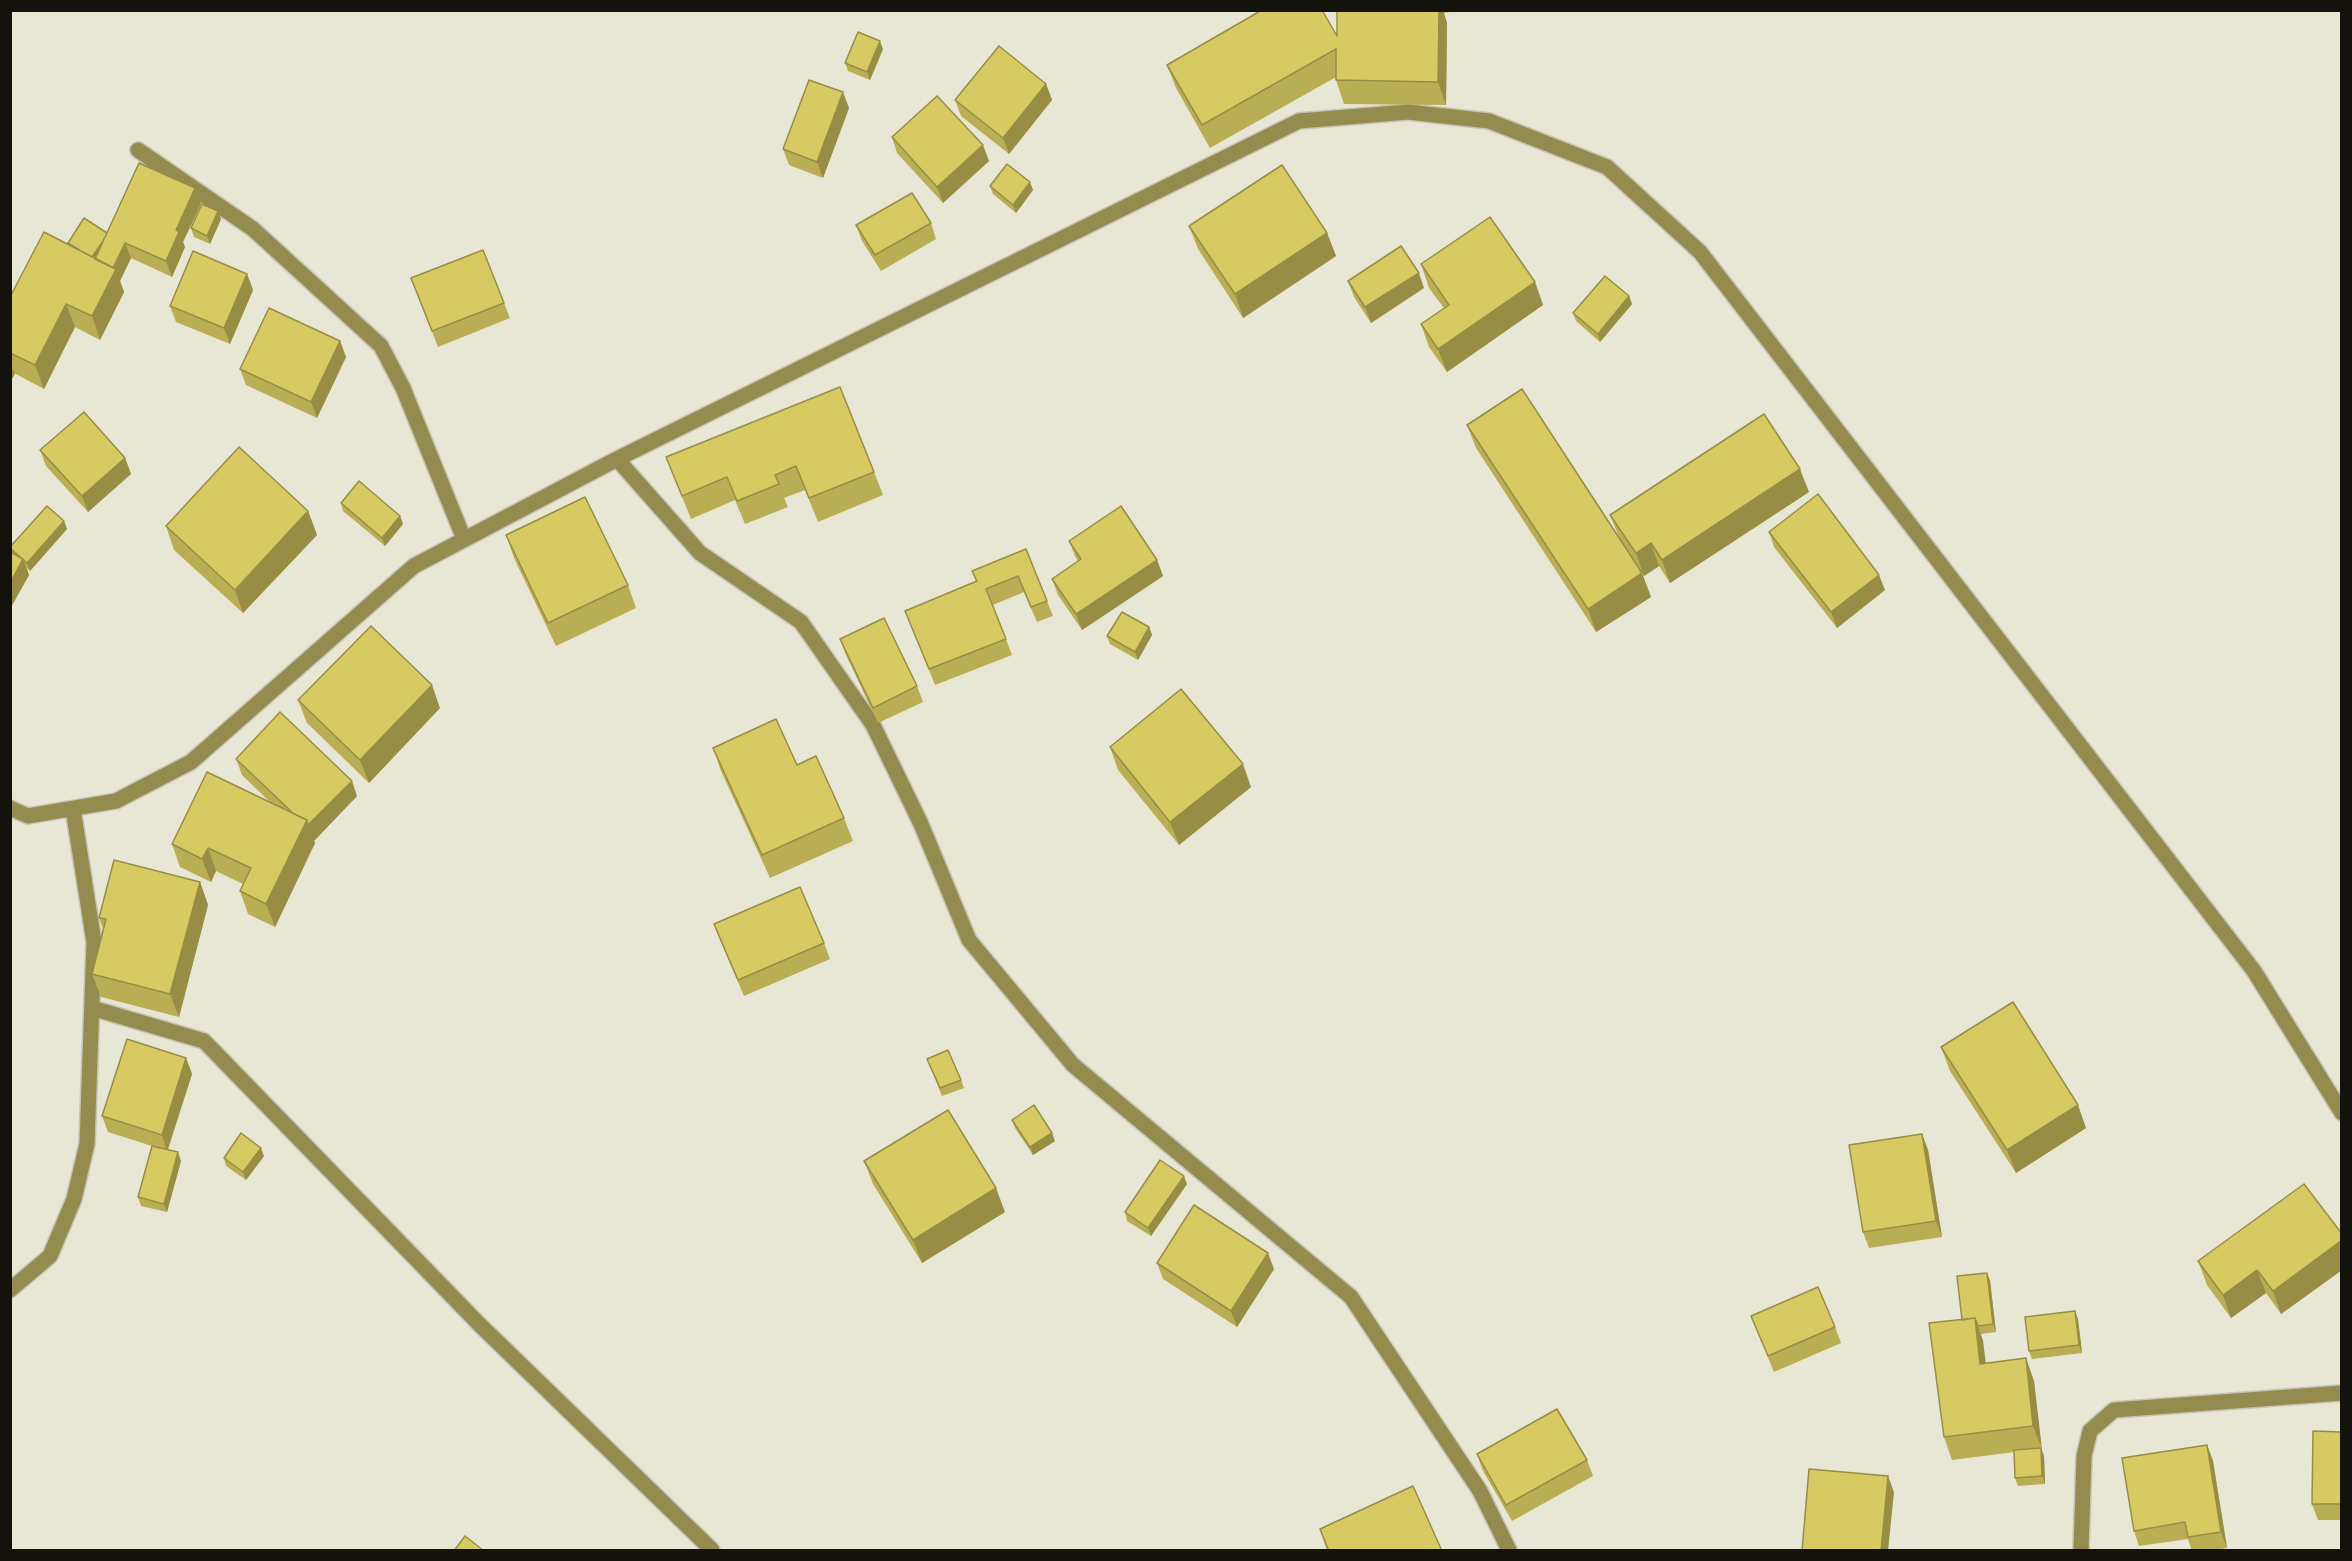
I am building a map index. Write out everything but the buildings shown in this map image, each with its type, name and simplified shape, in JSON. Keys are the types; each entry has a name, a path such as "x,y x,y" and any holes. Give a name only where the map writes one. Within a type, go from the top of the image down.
{"street":[{"path":"10,808 28,816 116,801 191,762 414,566 617,459 1299,121 1408,112 1488,121 1607,167 1700,252 2254,971 2342,1113"},
{"path":"138,150 253,229 381,346 403,388 464,539"},
{"path":"617,459 700,553 801,622 873,725 921,824 969,940 1073,1065 1352,1297 1480,1491 1509,1551"},
{"path":"10,1290 50,1256 74,1199 87,1144 94,942 73,809"},
{"path":"92,1008 204,1041 479,1324 712,1551"},
{"path":"2081,1551 2086,1448 2090,1431 2114,1410 2342,1393"}]}
